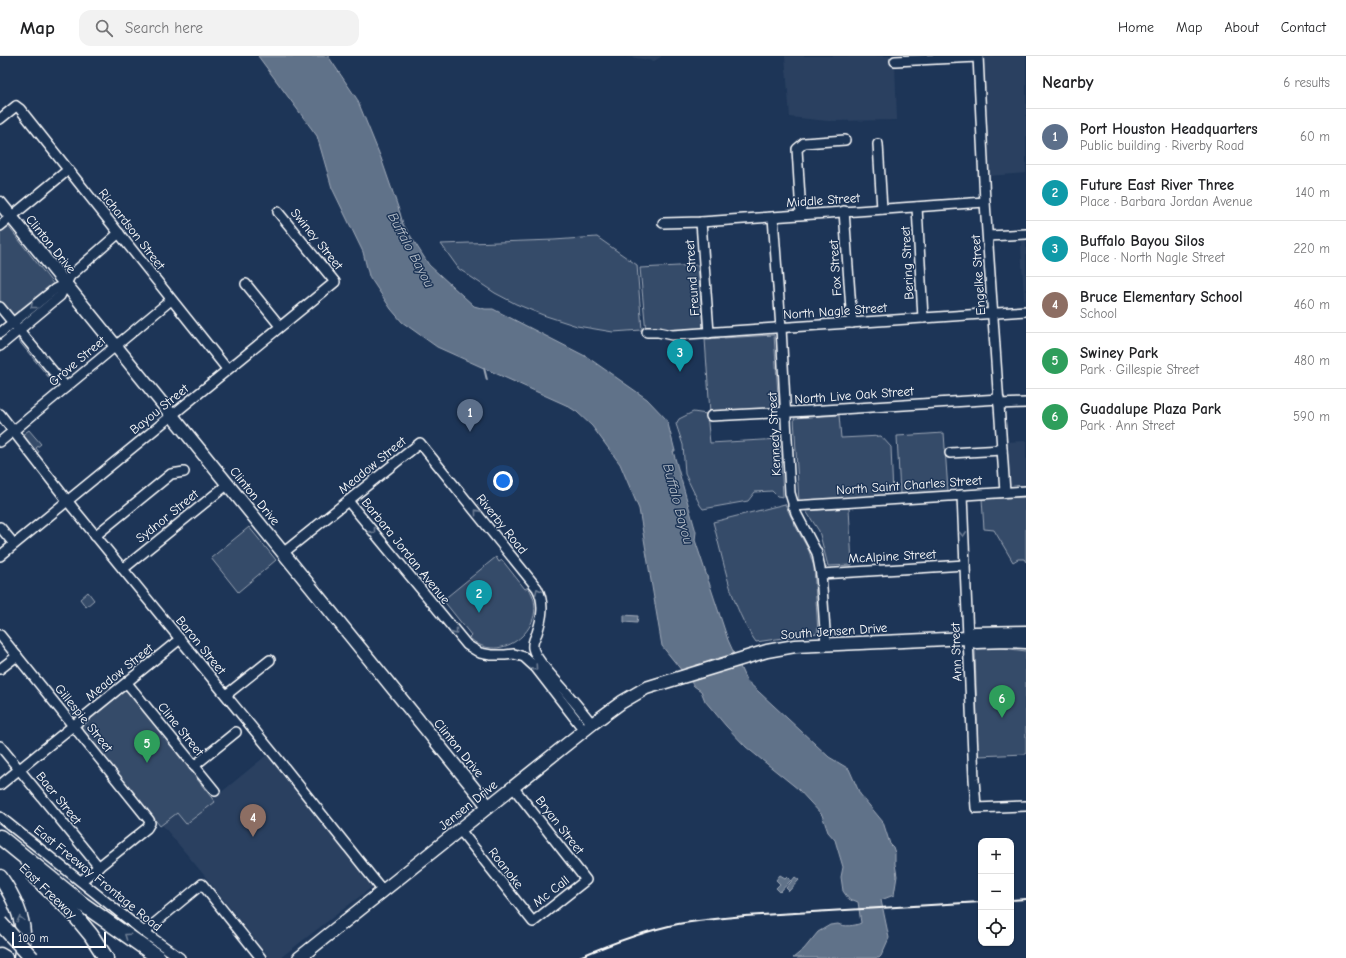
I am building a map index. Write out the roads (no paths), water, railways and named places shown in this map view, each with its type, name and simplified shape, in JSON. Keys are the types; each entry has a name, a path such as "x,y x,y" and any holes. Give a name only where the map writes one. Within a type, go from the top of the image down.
{"highway":[{"path":"0,837 81,903 159,958"},
{"name":"East Freeway","path":"0,847 23,866 72,912 91,935 106,958"},
{"path":"0,877 15,902 20,917 23,933 21,958"},
{"path":"0,923 32,958"},
{"path":"0,955 5,958"}],"main road":[{"name":"Clinton Drive","path":"0,204 488,806"},
{"name":"South Jensen Drive","path":"968,638 975,633 1026,632"},
{"name":"South Jensen Drive","path":"660,684 767,651 795,646 968,638 976,642 1026,642"},
{"name":"Jensen Drive","path":"299,958 588,727 638,692 660,684"}],"street":[{"path":"895,61 978,56"},
{"name":"Engelke Street","path":"978,56 985,202 994,314 1005,492"},
{"name":"Richardson Street","path":"0,119 16,106 20,109 171,300 228,369"},
{"path":"801,214 797,149 804,143 845,140"},
{"path":"878,144 882,209"},
{"path":"0,226 68,170"},
{"name":"Middle Street","path":"663,223 701,222 985,202"},
{"name":"Bering Street","path":"917,206 923,318"},
{"name":"Fox Street","path":"844,211 852,323"},
{"name":"Swiney Street","path":"278,212 335,282"},
{"name":"Kennedy Street","path":"773,216 790,493 793,506 817,554 821,574 826,644"},
{"name":"Freund Street","path":"701,222 709,333"},
{"path":"0,346 60,296 70,276 119,233"},
{"path":"988,236 1026,234"},
{"name":"Bayou Street","path":"0,556 68,502 335,282"},
{"path":"0,333 55,289 65,284"},
{"path":"246,284 280,326"},
{"name":"Grove Street","path":"0,442 171,300"},
{"path":"0,307 66,387"},
{"name":"North Nagle Street","path":"647,332 658,332 672,336 1026,311"},
{"name":"North Live Oak Street","path":"711,416 999,402 1026,403"},
{"name":"Baron Street","path":"0,414 95,536 226,695 383,891"},
{"name":"Meadow Street","path":"284,553 420,443"},
{"name":"Riverby Road","path":"420,443 537,588 541,598 542,610 533,644 535,654 588,727"},
{"path":"950,453 1002,450"},
{"path":"95,536 171,474 184,472"},
{"name":"Sydnor Street","path":"122,569 228,484"},
{"name":"North Saint Charles Street","path":"793,506 1026,491"},
{"name":"Ann Street","path":"962,495 976,808 1026,806"},
{"name":"Barbara Jordan Avenue","path":"348,501 467,645 480,652 491,655 519,655 530,662 588,727"},
{"path":"0,527 14,544"},
{"name":"McAlpine Street","path":"821,574 965,565"},
{"name":"Gillespie Street","path":"0,635 148,817 150,824 147,828 99,867"},
{"name":"Meadow Street","path":"0,785 180,639"},
{"path":"0,669 17,656"},
{"path":"226,695 270,660"},
{"name":"Cline Street","path":"127,682 215,792"},
{"path":"194,766 236,732"},
{"name":"Baer Street","path":"0,746 99,867"},
{"name":"Bryan Street","path":"513,787 586,880"},
{"name":"East Freeway Frontage Road","path":"0,817 144,932 180,958"},
{"name":"Roanoke","path":"460,830 532,922"},
{"path":"81,881 99,867"},
{"name":"Mc Call","path":"532,922 586,880"},
{"path":"144,932 202,884 261,958"}],"water":[{"name":"Buffalo Bayou","path":"258,56 328,56 357,99 381,158 403,224 429,265 474,306 485,309 493,309 587,357 647,399 667,420 675,451 673,451 696,532 695,540 728,640 746,680 829,757 849,769 860,794 883,822 890,844 893,847 897,876 894,895 881,900 889,938 879,958 793,958 804,949 818,932 830,925 838,924 850,926 861,923 858,902 853,900 850,901 843,891 841,877 843,867 835,840 828,832 822,815 798,789 746,747 726,726 705,701 701,691 694,686 662,646 639,509 620,464 592,426 577,412 566,405 437,347 402,322 391,309 369,276 363,252 332,188 317,136"},
{"path":"624,615 638,616 637,623 624,622"},
{"path":"780,875 785,878 787,876 791,880 780,892 776,888 780,884 776,880"},
{"path":"795,877 799,880 789,891 786,888"}],"waterway":[{"path":"484,368 487,380"}],"railway":[{"path":"1014,900 1026,899"},
{"path":"577,958 639,934 695,921 745,916 978,902"}],"place":[{"name":"Buffalo Bayou Silos","path":"680,372"},
{"name":"Port Houston Headquarters","path":"470,432"},
{"name":"Future East River Three","path":"479,613"},
{"name":"Guadalupe Plaza Park","path":"1002,718"},
{"name":"Swiney Park","path":"147,763"},
{"name":"Bruce Elementary School","path":"253,837"}]}
